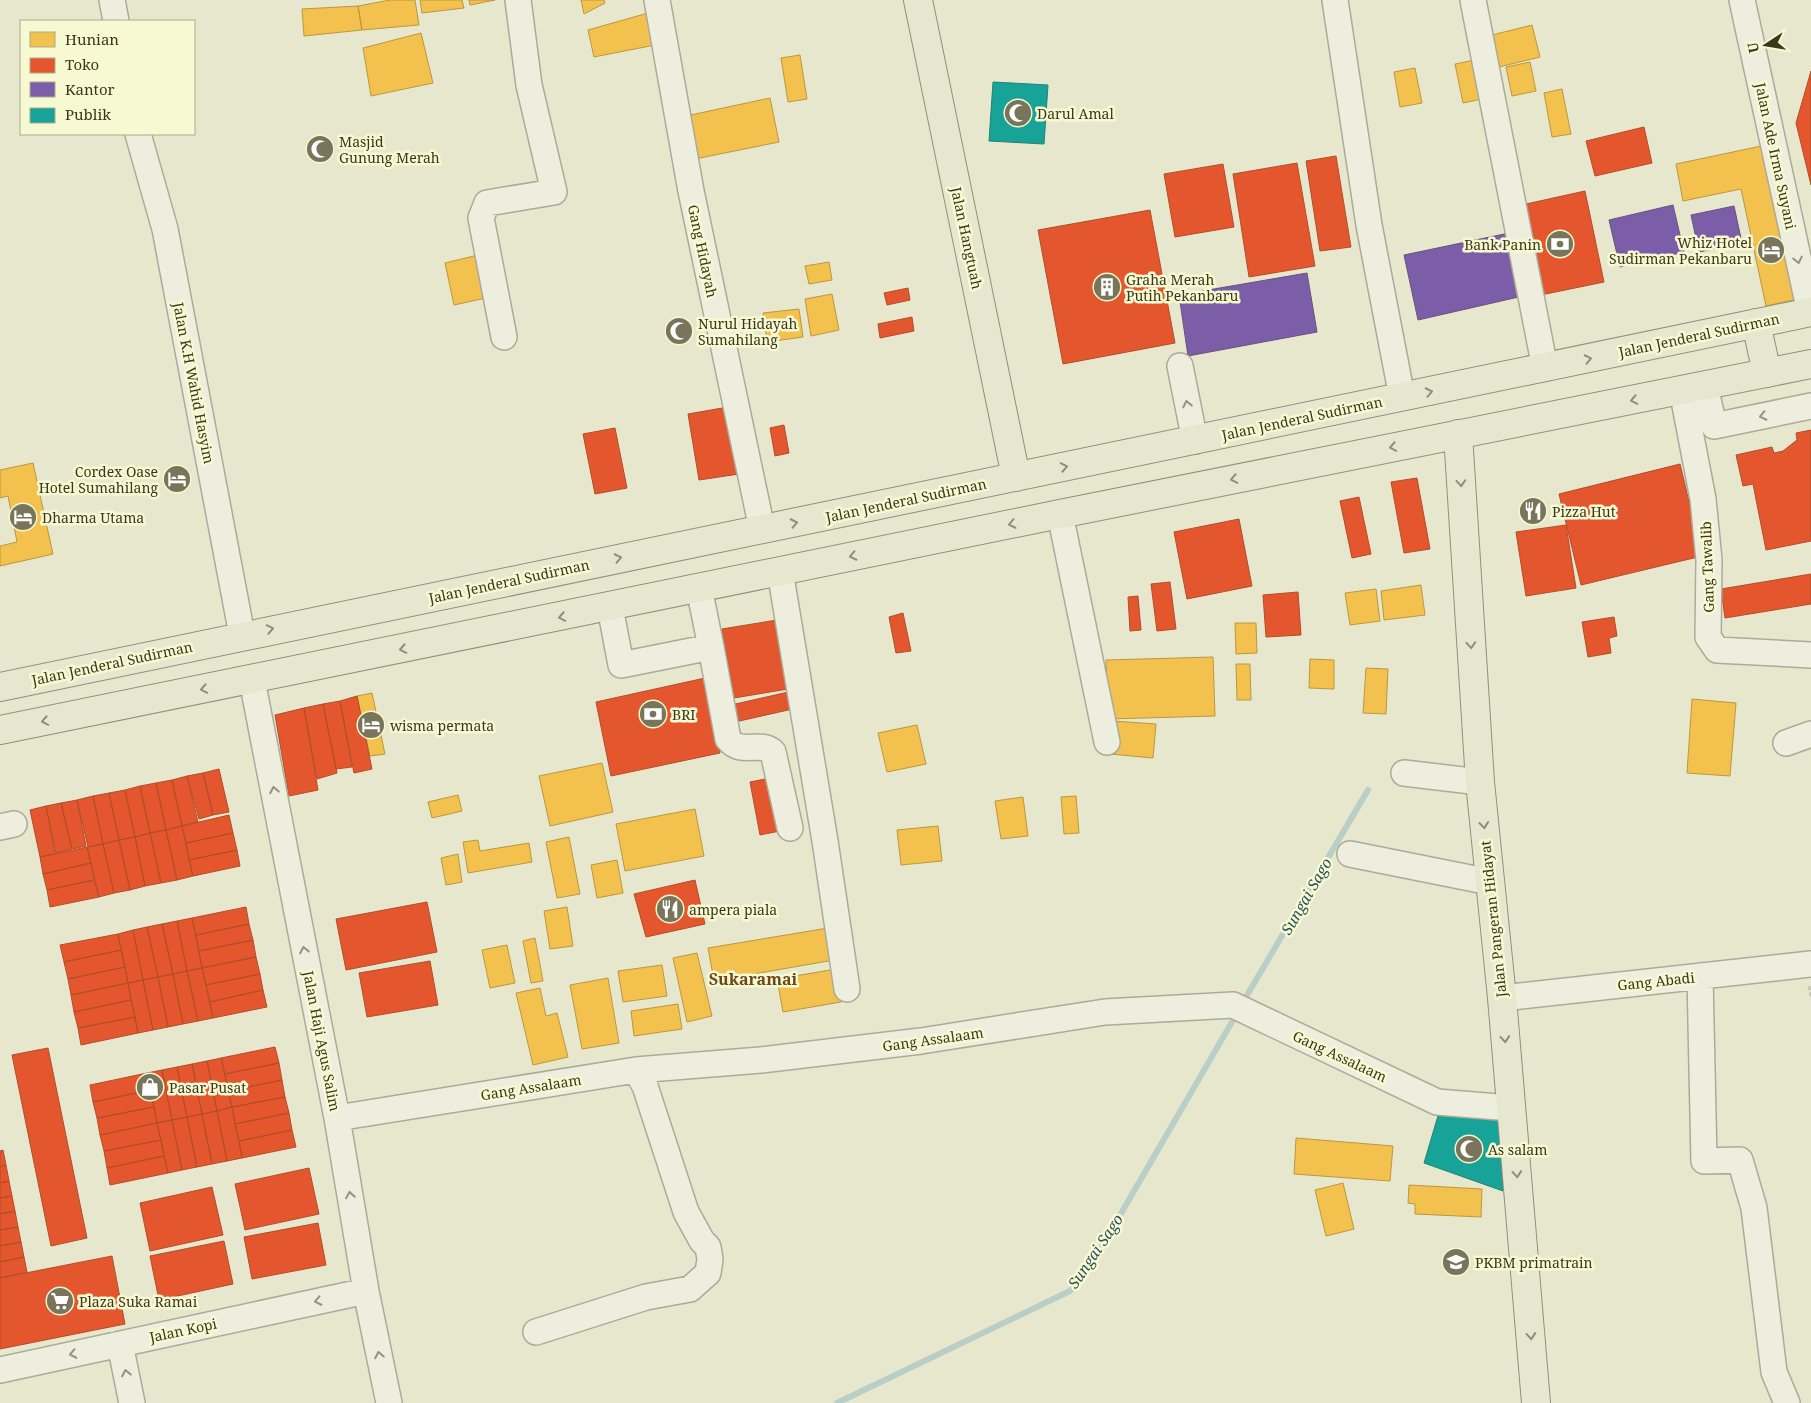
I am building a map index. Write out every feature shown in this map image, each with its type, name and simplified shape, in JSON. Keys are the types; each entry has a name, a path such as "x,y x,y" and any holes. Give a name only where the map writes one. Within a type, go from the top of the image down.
{"main road":[{"name":"Jalan Hangtuah","path":"918,0 1016,477"},
{"name":"Jalan Jenderal Sudirman","path":"0,687 242,635 1195,441 1810,312"},
{"path":"1756,323 1767,372"},
{"path":"0,730 1060,514 1811,364"},
{"name":"Jalan Pangeran Hidayat","path":"1458,434 1480,782 1502,998 1536,1403"}],"street":[{"path":"112,0 116,20"},
{"path":"504,337 481,218 487,203 554,192 529,84 518,0"},
{"name":"Gang Hidayah","path":"657,0 691,192 762,529"},
{"path":"1335,0 1369,225 1402,397"},
{"path":"1473,0 1545,368"},
{"name":"Jalan Ade Irma Suyani","path":"1742,0 1810,312"},
{"name":"Jalan K.H Wahid Hasyim","path":"138,135 165,229 242,635"},
{"path":"1180,366 1195,441"},
{"path":"1693,388 1714,426 1811,406"},
{"name":"Gang Tawalib","path":"1693,388 1709,560 1708,637 1711,644 1717,650 1811,655"},
{"path":"1060,514 1107,742"},
{"path":"780,571 826,841 847,989"},
{"path":"699,588 728,738 733,744 741,748 764,747 773,752 790,828"},
{"path":"610,607 621,665 711,647"},
{"name":"Jalan Haji Agus Salim","path":"252,680 337,1118 366,1291 388,1403"},
{"path":"1786,743 1811,734"},
{"path":"1404,773 1480,782"},
{"path":"1350,854 1490,882"},
{"name":"Gang Abadi","path":"1502,998 1811,964"},
{"path":"1700,976 1704,1161 1740,1160 1754,1208 1774,1372 1787,1403"},
{"name":"Gang Assalaam","path":"337,1118 636,1070 761,1060 921,1041 1105,1012 1233,1005 1437,1102 1511,1108"},
{"path":"536,1332 646,1297 690,1289 708,1272 710,1259 708,1248 686,1212 644,1086 636,1070"},
{"name":"Jalan Kopi","path":"0,1370 366,1291"},
{"path":"120,1344 132,1403"}],"building: Hunian":[{"path":"390,0 415,0 419,25 362,30 358,6"},
{"path":"420,0 462,0 464,8 422,13"},
{"path":"469,0 495,0 470,5"},
{"path":"581,0 604,0 605,3 584,14"},
{"path":"358,6 362,30 304,36 302,9"},
{"path":"648,13 655,45 594,57 588,30"},
{"path":"1532,25 1540,57 1499,67 1492,35"},
{"path":"421,33 433,83 371,96 363,48"},
{"path":"800,55 807,99 788,102 781,58"},
{"path":"1479,59 1487,98 1463,103 1455,64"},
{"path":"1530,62 1536,91 1512,96 1506,67"},
{"path":"1415,68 1422,103 1400,107 1394,72"},
{"path":"1562,89 1571,134 1552,137 1544,93"},
{"path":"770,98 779,142 695,159 686,116"},
{"name":"Whiz Hotel Sudirman Pekanbaru","path":"1766,145 1798,299 1766,306 1741,189 1683,201 1676,164"},
{"path":"482,254 486,298 454,305 445,263"},
{"path":"829,262 832,280 809,284 805,266"},
{"path":"832,294 839,330 811,336 805,299"},
{"path":"799,309 803,337 767,342 763,313"},
{"path":"33,463 53,554 0,566 0,546 17,542 8,496 0,498 0,470"},
{"path":"1421,585 1425,615 1384,620 1381,591"},
{"path":"1376,589 1380,621 1350,625 1345,593"},
{"path":"1235,623 1256,623 1257,653 1236,654"},
{"path":"1213,657 1215,716 1108,719 1106,660"},
{"path":"1310,659 1334,660 1334,689 1309,688"},
{"path":"1236,664 1250,664 1251,700 1237,700"},
{"path":"1366,668 1388,669 1386,714 1363,713"},
{"name":"wisma permata","path":"372,693 385,754 370,756 357,696"},
{"path":"1692,699 1736,703 1730,776 1687,773"},
{"path":"1113,721 1156,724 1153,758 1110,754"},
{"path":"917,725 926,764 887,772 878,733"},
{"path":"602,763 613,812 550,826 539,776"},
{"path":"458,795 462,811 432,818 428,802"},
{"path":"1076,796 1079,833 1064,834 1061,797"},
{"path":"1023,797 1028,836 1001,839 995,801"},
{"path":"695,809 704,856 625,871 616,824"},
{"path":"938,826 942,861 901,865 897,830"},
{"path":"569,837 580,894 557,898 546,842"},
{"path":"478,840 480,851 529,843 532,862 468,873 463,842"},
{"path":"458,854 462,882 446,885 441,858"},
{"path":"617,860 623,893 597,898 591,865"},
{"path":"567,907 573,946 550,949 544,911"},
{"path":"828,928 834,960 714,981 708,948"},
{"path":"535,938 543,981 531,983 523,941"},
{"path":"507,945 515,983 490,988 482,950"},
{"path":"697,953 712,1016 687,1022 673,958"},
{"path":"662,965 667,996 623,1002 618,971"},
{"path":"836,969 841,1002 783,1012 777,979"},
{"path":"608,978 619,1043 582,1049 570,985"},
{"path":"540,988 546,1016 557,1013 568,1057 533,1065 516,993"},
{"path":"678,1004 682,1029 634,1036 631,1011"},
{"path":"1296,1138 1393,1146 1390,1181 1294,1174"},
{"path":"1343,1183 1354,1229 1326,1236 1315,1190"},
{"path":"1409,1185 1482,1189 1481,1217 1415,1214 1415,1204 1408,1203"}],"building: Toko":[{"path":"1811,71 1811,185 1796,123"},
{"path":"1644,127 1652,163 1595,176 1586,141"},
{"path":"1336,156 1351,247 1320,251 1306,161"},
{"path":"1297,163 1315,266 1249,277 1233,174"},
{"path":"1223,164 1234,227 1175,237 1164,174"},
{"name":"Bank Panin","path":"1585,191 1604,282 1536,296 1517,206"},
{"name":"Graha Merah Putih Pekanbaru","path":"1150,210 1175,343 1063,364 1038,230"},
{"path":"908,288 910,300 887,305 884,293"},
{"path":"912,317 914,331 880,338 878,324"},
{"path":"728,407 739,474 699,480 688,414"},
{"path":"784,425 789,453 775,456 770,428"},
{"path":"615,428 627,488 595,494 583,434"},
{"path":"1811,430 1811,541 1766,550 1753,484 1743,486 1736,455 1772,447 1774,453 1783,451 1797,440 1796,433"},
{"path":"1680,464 1702,556 1581,585 1559,494"},
{"path":"1417,478 1430,549 1404,553 1391,482"},
{"path":"1359,497 1371,554 1352,558 1340,501"},
{"path":"1239,519 1252,586 1187,599 1174,532"},
{"path":"1566,525 1576,588 1526,596 1516,532"},
{"path":"1811,574 1811,604 1725,618 1721,589"},
{"path":"1170,582 1176,629 1157,631 1151,584"},
{"path":"1298,592 1301,635 1266,637 1263,595"},
{"path":"1138,596 1141,630 1130,631 1128,597"},
{"path":"903,613 911,651 896,653 889,617"},
{"path":"1614,617 1617,636 1609,638 1611,653 1588,657 1582,622"},
{"path":"777,620 788,689 734,698 722,629"},
{"path":"705,678 720,753 611,776 596,702"},
{"path":"793,691 797,708 735,722 731,705"},
{"path":"357,696 372,769 354,773 340,701"},
{"path":"340,701 352,767 336,769 323,704"},
{"path":"323,704 337,773 317,779 304,708"},
{"path":"304,708 318,790 289,796 275,715"},
{"path":"219,769 229,812 213,815 203,773"},
{"path":"203,773 213,815 199,819 187,776"},
{"path":"187,776 198,822 182,826 172,780"},
{"path":"770,778 780,831 760,835 750,782"},
{"path":"172,780 182,826 166,830 156,783"},
{"path":"156,783 166,830 150,833 140,786"},
{"path":"140,786 150,833 135,837 125,790"},
{"path":"125,790 135,837 119,840 109,793"},
{"path":"109,793 119,840 103,844 93,796"},
{"path":"93,796 103,844 88,847 77,800"},
{"path":"77,800 86,846 72,849 61,803"},
{"path":"61,803 72,849 56,853 46,806"},
{"path":"46,806 55,854 40,857 30,810"},
{"path":"229,815 233,833 186,843 182,826"},
{"path":"182,826 193,876 177,880 166,830"},
{"path":"166,830 177,880 161,883 150,833"},
{"path":"150,833 161,883 145,886 135,837"},
{"path":"233,833 237,850 189,860 186,843"},
{"path":"135,837 145,886 130,890 119,840"},
{"path":"119,840 130,890 114,893 103,844"},
{"path":"103,844 114,893 99,897 87,847"},
{"path":"87,847 91,863 43,874 40,857"},
{"path":"237,850 240,866 193,876 189,860"},
{"path":"91,863 94,880 47,890 43,874"},
{"path":"94,880 99,897 50,907 47,890"},
{"name":"ampera piala","path":"695,880 705,924 646,937 634,894"},
{"path":"427,902 437,952 346,970 336,919"},
{"path":"246,907 249,924 196,935 192,918"},
{"path":"192,918 202,968 187,971 177,921"},
{"path":"177,921 187,971 173,974 162,924"},
{"path":"162,924 173,974 158,977 147,927"},
{"path":"249,924 253,940 199,951 196,935"},
{"path":"147,927 158,977 143,980 133,930"},
{"path":"133,930 143,980 128,983 118,934"},
{"path":"118,934 121,950 64,962 60,945"},
{"path":"253,940 256,957 202,968 199,951"},
{"path":"121,950 125,967 68,979 64,962"},
{"path":"256,957 260,974 206,985 202,968"},
{"path":"430,961 438,1005 367,1017 359,973"},
{"path":"125,967 128,983 71,995 68,979"},
{"path":"202,968 213,1018 198,1021 187,971"},
{"path":"187,971 198,1021 183,1024 173,974"},
{"path":"173,974 183,1024 168,1027 158,977"},
{"path":"260,974 263,990 210,1002 206,985"},
{"path":"158,977 168,1027 153,1030 143,980"},
{"path":"143,980 153,1030 138,1033 128,983"},
{"path":"128,983 131,1000 74,1012 71,995"},
{"path":"263,990 267,1007 213,1018 210,1002"},
{"path":"131,1000 135,1017 78,1028 74,1012"},
{"path":"135,1017 138,1033 81,1045 78,1028"},
{"path":"275,1047 279,1063 225,1074 221,1058"},
{"path":"48,1048 87,1238 51,1246 12,1055"},
{"path":"221,1058 232,1107 217,1111 207,1061"},
{"path":"207,1061 217,1111 202,1114 192,1064"},
{"path":"279,1063 282,1080 228,1091 225,1074"},
{"path":"192,1064 202,1114 187,1117 177,1067"},
{"path":"177,1067 187,1117 172,1120 162,1070"},
{"path":"162,1070 172,1120 157,1123 147,1073"},
{"path":"147,1073 151,1090 93,1102 90,1085"},
{"path":"282,1080 285,1097 232,1107 228,1091"},
{"path":"151,1090 154,1107 97,1118 93,1102"},
{"path":"285,1097 289,1113 235,1124 232,1107"},
{"path":"154,1107 157,1123 100,1135 97,1118"},
{"path":"232,1107 242,1158 227,1161 217,1111"},
{"path":"217,1111 227,1161 212,1164 202,1114"},
{"path":"289,1113 292,1130 239,1141 235,1124"},
{"path":"202,1114 212,1164 197,1167 187,1117"},
{"path":"187,1117 197,1167 182,1170 172,1120"},
{"path":"172,1120 182,1170 168,1173 157,1123"},
{"path":"157,1123 161,1140 104,1151 100,1135"},
{"path":"292,1130 296,1147 242,1158 239,1141"},
{"path":"161,1140 164,1156 107,1168 104,1151"},
{"path":"3,1150 6,1165 0,1167 0,1151"},
{"path":"164,1156 168,1173 110,1185 107,1168"},
{"path":"6,1165 9,1181 0,1183 0,1167"},
{"path":"309,1168 319,1214 245,1230 235,1184"},
{"path":"9,1181 12,1196 0,1198 0,1183"},
{"path":"212,1187 223,1235 150,1251 140,1203"},
{"path":"12,1196 15,1211 0,1214 0,1198"},
{"path":"15,1211 18,1227 0,1230 0,1214"},
{"path":"318,1223 326,1265 252,1279 244,1237"},
{"path":"18,1227 21,1242 0,1246 0,1230"},
{"path":"224,1241 233,1284 159,1300 150,1256"},
{"path":"21,1242 24,1257 0,1262 0,1246"},
{"name":"Plaza Suka Ramai","path":"112,1256 125,1324 0,1349 0,1278"},
{"path":"24,1257 27,1272 0,1278 0,1262"}],"building: Kantor":[{"path":"1673,205 1684,252 1620,267 1609,220"},
{"path":"1734,206 1742,243 1699,252 1691,215"},
{"path":"1509,233 1523,296 1418,320 1404,255"},
{"path":"1307,273 1317,332 1188,356 1179,295"}],"building: Publik":[{"name":"Darul Amal","path":"993,82 1048,85 1044,144 989,141"},
{"path":"1440,1109 1499,1112 1503,1191 1424,1163"}],"waterway":[{"name":"Sungai Sago","path":"1243,1002 1368,790"},
{"name":"Sungai Sago","path":"837,1403 1070,1291 1101,1248 1236,1015"}],"place":[{"name":"Darul Amal","path":"1018,113"},
{"name":"Masjid Gunung Merah","path":"320,149"},
{"name":"Bank Panin","path":"1560,244"},
{"name":"Whiz Hotel Sudirman Pekanbaru","path":"1771,250"},
{"name":"Graha Merah Putih Pekanbaru","path":"1107,287"},
{"name":"Nurul Hidayah Sumahilang","path":"679,331"},
{"name":"Cordex Oase Hotel Sumahilang","path":"177,479"},
{"name":"Pizza Hut","path":"1533,511"},
{"name":"Dharma Utama","path":"23,517"},
{"name":"BRI","path":"653,714"},
{"name":"wisma permata","path":"371,725"},
{"name":"ampera piala","path":"670,909"},
{"name":"Pasar Pusat","path":"150,1087"},
{"name":"As salam","path":"1469,1149"},
{"name":"PKBM primatrain","path":"1456,1262"},
{"name":"Plaza Suka Ramai","path":"60,1301"}],"district":[{"name":"Sukaramai","path":"753,979"}]}
